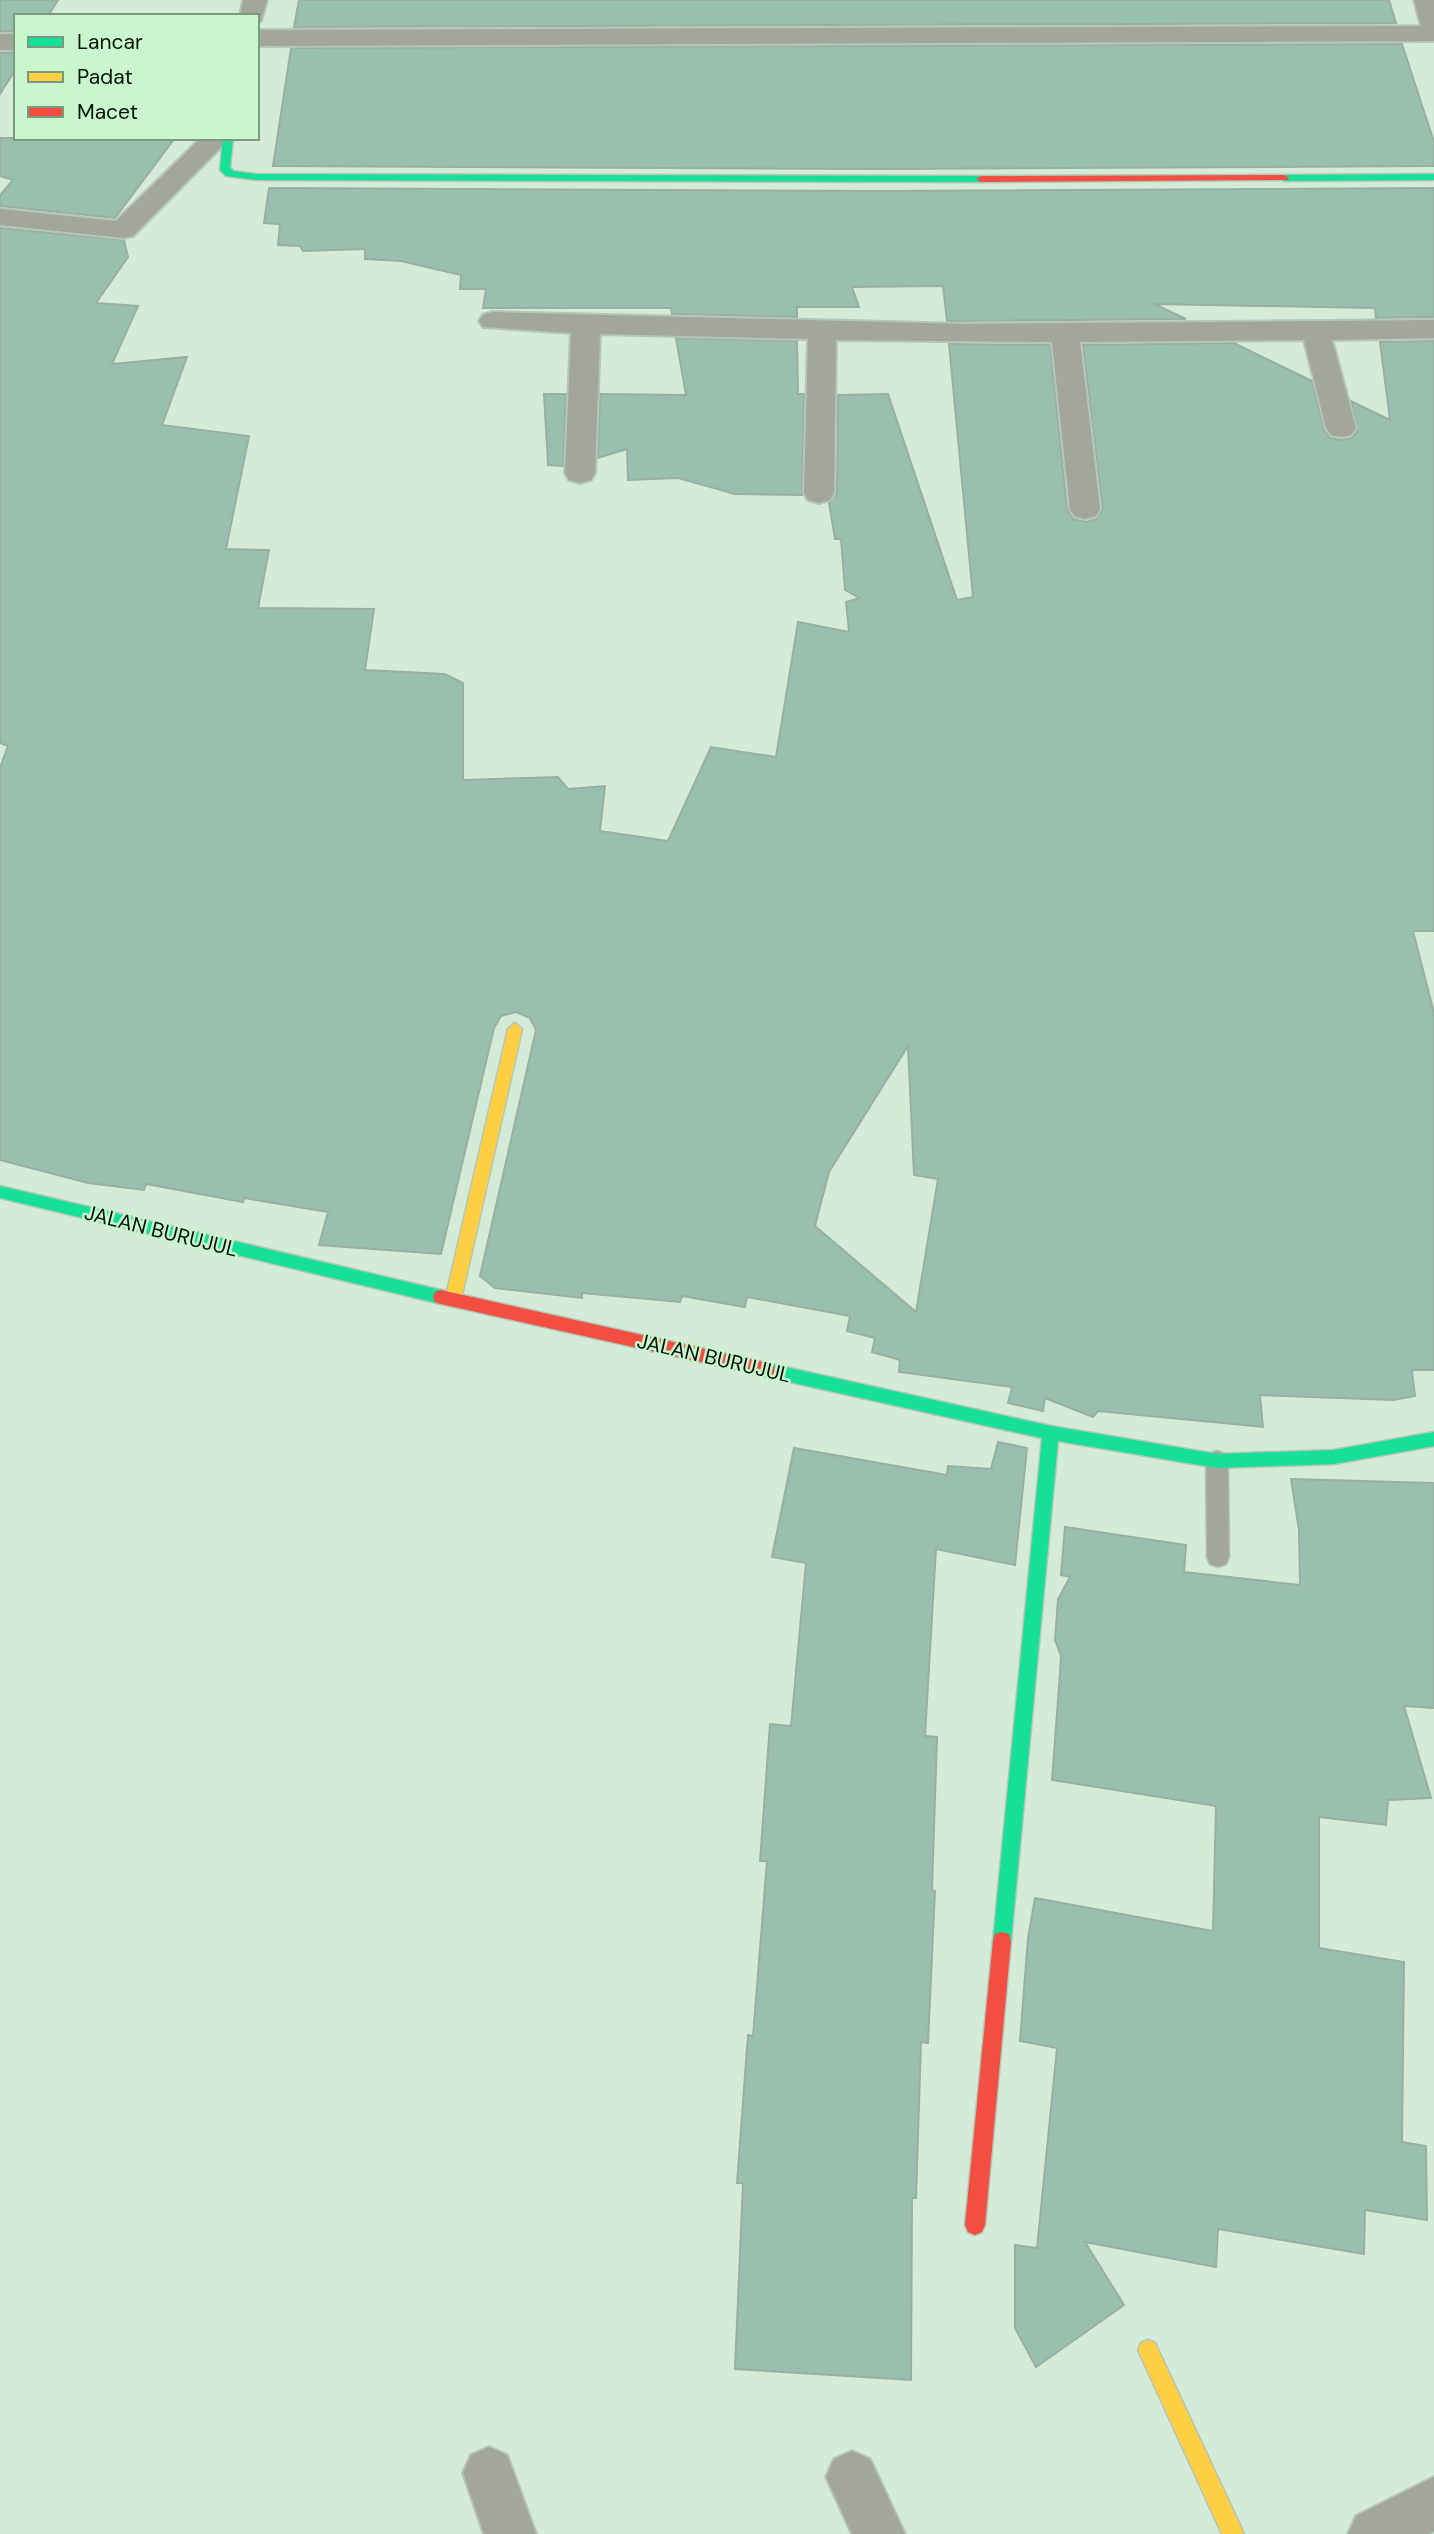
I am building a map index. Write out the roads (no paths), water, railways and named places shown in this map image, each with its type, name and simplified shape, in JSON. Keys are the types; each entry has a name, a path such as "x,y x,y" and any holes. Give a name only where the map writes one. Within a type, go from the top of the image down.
{"street":[{"path":"259,38 1434,30 1426,0"},
{"path":"0,217 123,230 177,174 215,140"},
{"path":"228,140 224,169 230,174 256,177 909,180 1434,177"},
{"path":"493,321 822,331 1065,334 1434,329"},
{"path":"580,473 586,325"},
{"path":"819,493 822,331"},
{"path":"1315,332 1341,428"},
{"path":"1065,334 1085,509"},
{"path":"453,1300 514,1029"},
{"name":"JALAN BURUJUL","path":"0,1192 453,1300 1051,1433 1217,1461 1334,1457 1434,1439"},
{"path":"975,2225 1051,1433"},
{"path":"1148,2350 1233,2534"},
{"path":"489,2473 510,2534"},
{"path":"852,2477 879,2534"},
{"path":"1374,2534 1434,2504"}],"lane":[{"path":"1217,1461 1217,1557"}]}
